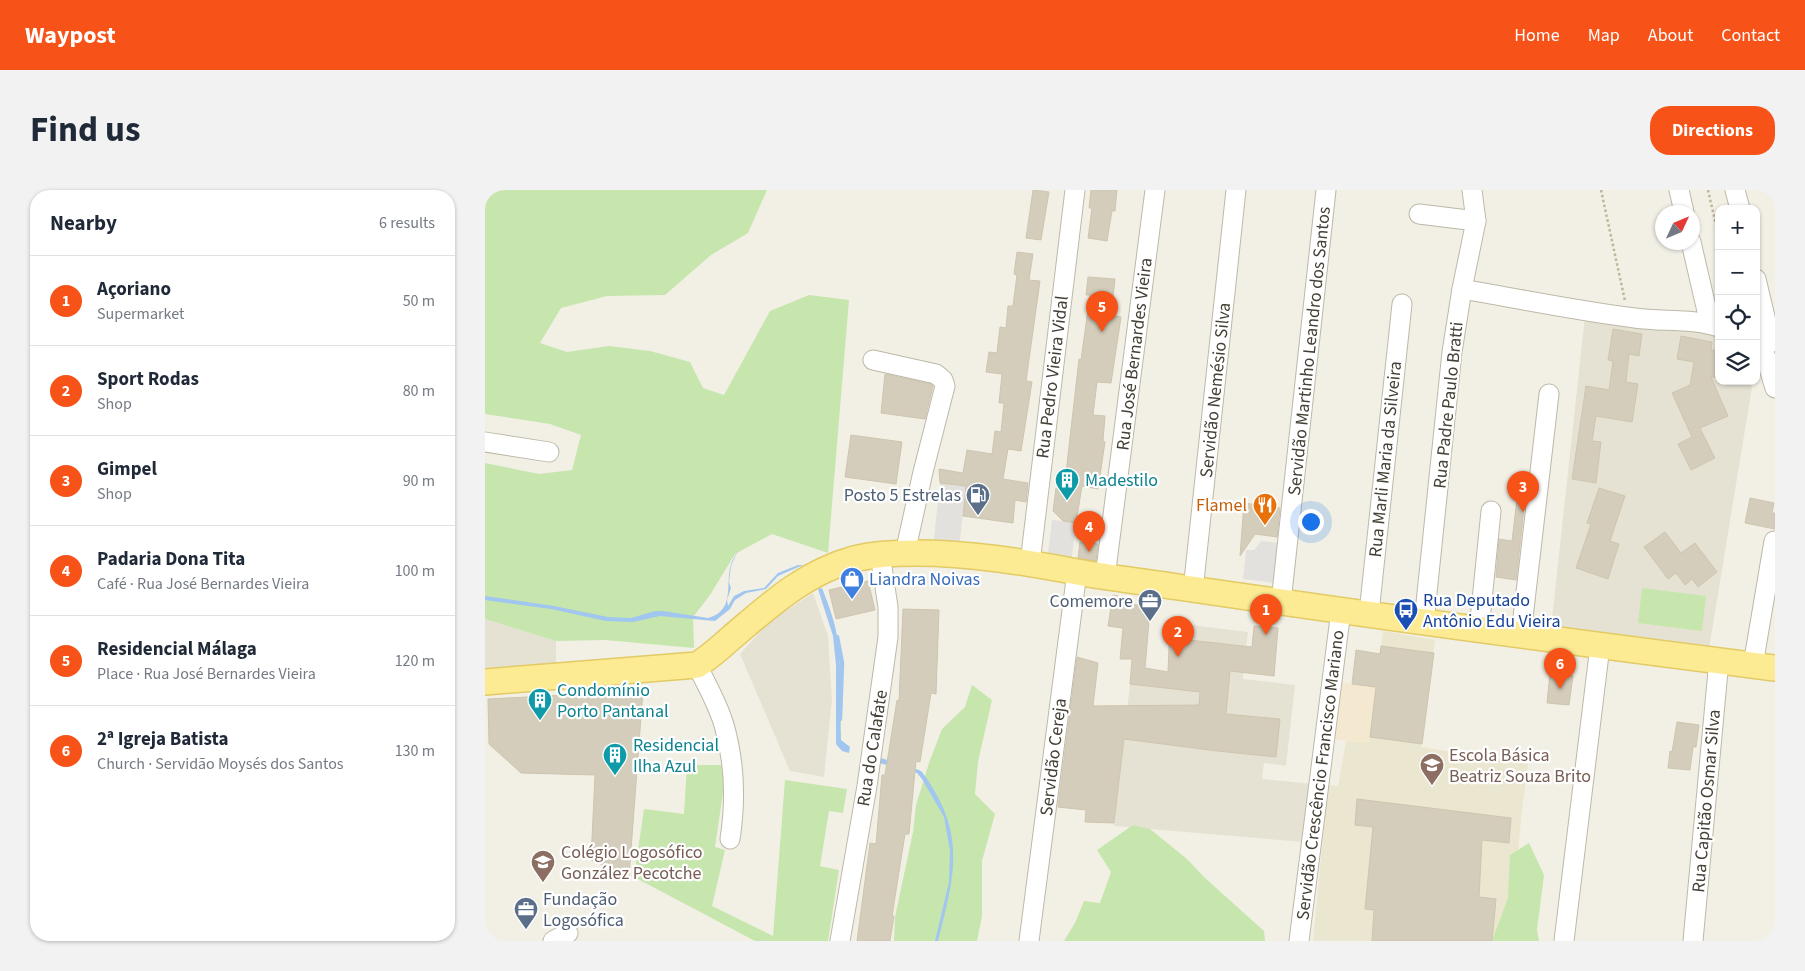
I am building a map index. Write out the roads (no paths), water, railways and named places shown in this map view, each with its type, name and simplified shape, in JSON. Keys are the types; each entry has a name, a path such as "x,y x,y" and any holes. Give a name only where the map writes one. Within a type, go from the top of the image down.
{"main road":[{"path":"485,682 697,665 804,579 831,566 856,558 880,554 905,553 962,555 1030,563 1105,577 1193,590 1369,613 1521,636 1764,666"}],"street":[{"name":"Rua Pedro Vieira Vidal","path":"1030,563 1075,190"},
{"name":"Rua José Bernardes Vieira","path":"1105,577 1155,190"},
{"name":"Servidão Nemésio Silva","path":"1193,590 1236,190"},
{"name":"Servidão Martinho Leandro dos Santos","path":"1281,602 1326,190"},
{"name":"Rua Padre Paulo Bratti","path":"1424,622 1453,352 1462,289 1476,222 1472,190"},
{"path":"1679,190 1682,205"},
{"path":"1735,190 1739,205"},
{"path":"1419,214 1476,222"},
{"path":"1462,289 1629,317 1659,321 1697,321 1714,325 1693,250"},
{"path":"1759,295 1775,388"},
{"name":"Rua Marli Maria da Silveira","path":"1369,613 1402,304"},
{"path":"873,360 936,374 943,380 945,386 905,553"},
{"path":"1521,636 1549,394"},
{"path":"485,442 549,452"},
{"path":"1479,630 1491,511"},
{"path":"1764,666 1774,541"},
{"name":"Rua do Calafate","path":"839,941 867,786 888,637 888,607 880,554"},
{"name":"Servidão Cereja","path":"1029,941 1077,572"},
{"name":"Servidão Crescêncio Francisco Mariano","path":"1299,941 1341,610"},
{"path":"1564,941 1600,646"},
{"name":"Rua Capitão Osmar Silva","path":"1693,941 1719,660"},
{"path":"697,665 724,724 731,754 735,792 730,839"}],"water":[{"path":"798,565 803,565 778,576 766,589 746,593 735,600 730,609 715,621 660,616 633,622 606,621 551,609 485,600 485,596 554,606 608,617 631,618 655,611 663,611 708,618 722,610 727,598 729,576 731,566 729,582 731,588 727,600 728,606 734,596 744,591 764,588 778,573"},
{"path":"822,588 837,636 840,667 841,740 850,747 849,753 842,751 836,744 836,665 833,636 818,589"},
{"path":"881,758 922,772 936,794 946,815 953,854 952,874 938,941 935,941 949,882 950,851 944,817 917,773 879,763"}],"waterway":[{"path":"837,637 842,663 840,719"}],"place":[{"name":"Residencial Málaga","path":"1102,332"},
{"name":"Madestilo","path":"1067,501"},
{"name":"Gimpel","path":"1523,512"},
{"name":"Posto 5 Estrelas","path":"978,516"},
{"name":"Flamel","path":"1265,526"},
{"name":"Padaria Dona Tita","path":"1089,552"},
{"name":"Liandra Noivas","path":"852,600"},
{"name":"Comemore","path":"1150,622"},
{"name":"Rua Deputado Antônio Edu Vieira","path":"1406,631"},
{"name":"Açoriano","path":"1266,635"},
{"name":"Sport Rodas","path":"1178,657"},
{"name":"2ª Igreja Batista","path":"1560,689"},
{"name":"Condomínio Porto Pantanal","path":"540,721"},
{"name":"Residencial Ilha Azul","path":"615,776"},
{"name":"Escola Básica Beatriz Souza Brito","path":"1432,786"},
{"name":"Colégio Logosófico González Pecotche","path":"543,883"},
{"name":"Fundação Logosófica","path":"526,930"}]}
